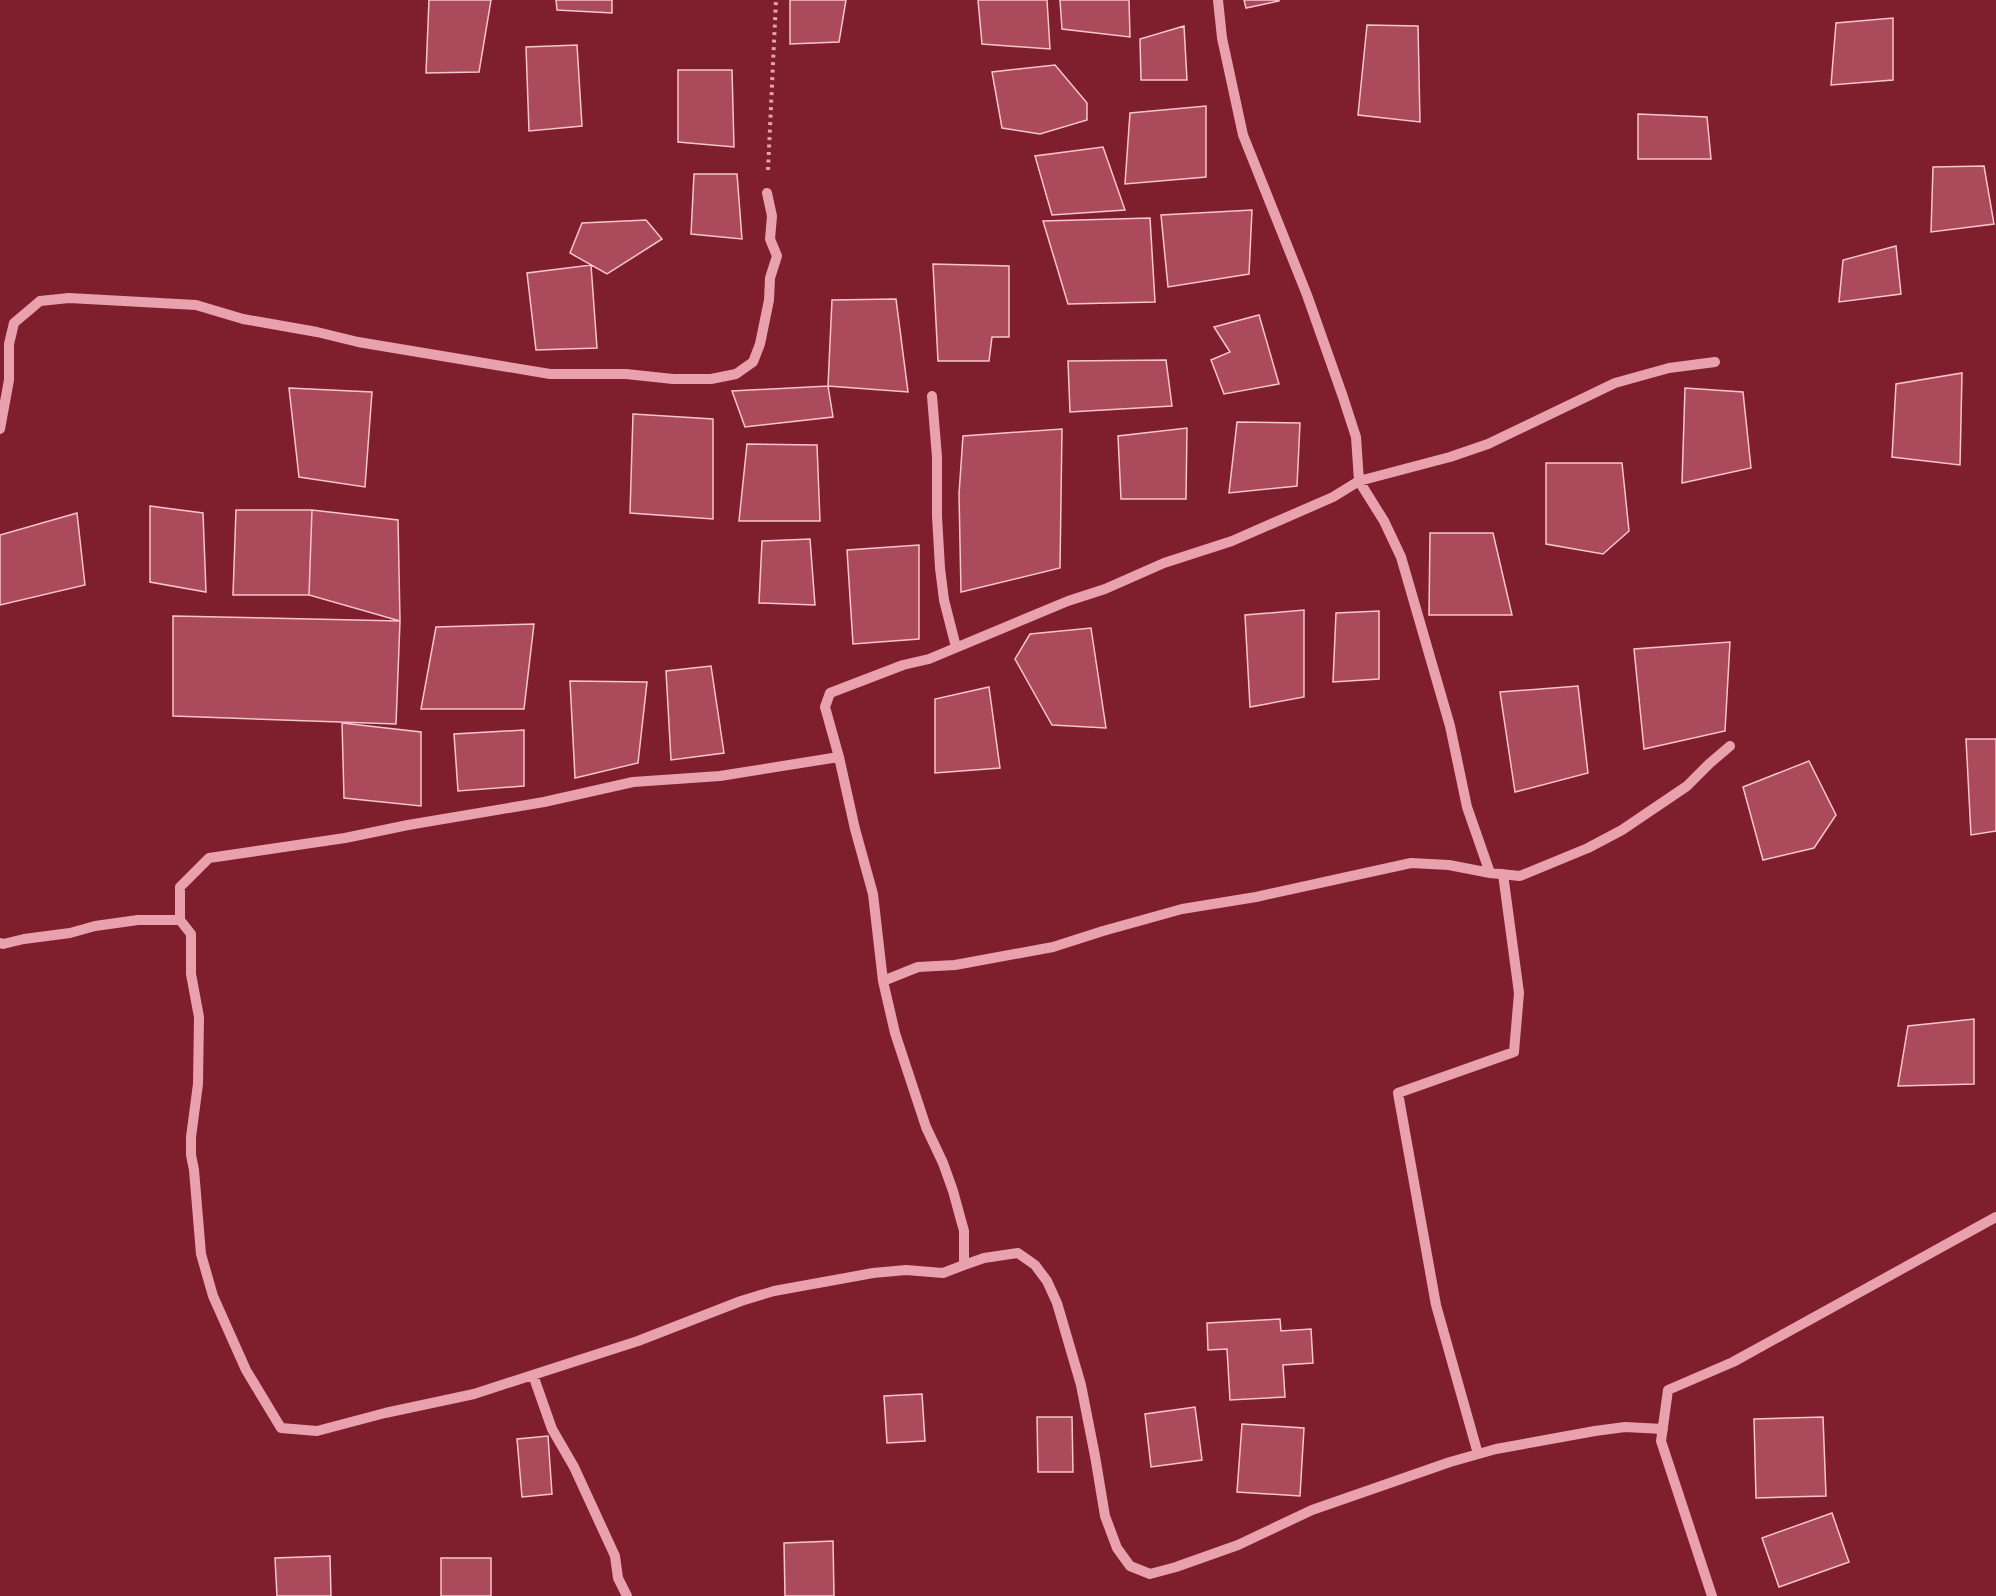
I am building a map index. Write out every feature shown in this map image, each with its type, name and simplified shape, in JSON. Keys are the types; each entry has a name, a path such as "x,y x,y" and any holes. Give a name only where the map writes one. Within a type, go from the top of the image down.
{"street":[{"path":"1218,0 1222,38 1243,135 1307,295 1343,397 1356,437 1359,481 1384,521 1401,557 1450,726 1467,807 1490,873"},
{"path":"0,429 9,380 9,344 14,323 40,301 69,298 196,305 243,319 358,342 550,374 626,374 673,379 711,379 736,374 753,362 760,344 769,300 770,278 777,256 770,239 772,216 767,193"},
{"path":"964,1265 964,1231 953,1191 926,1127 895,1033 883,981 873,894 825,708 830,693 903,665 929,659 1164,563 1232,542 1334,497 1359,481 1450,457 1488,444 1616,383 1669,368 1715,362"},
{"path":"932,396 937,457 940,568 944,600 956,647"},
{"path":"883,981 918,967 955,965 1053,947 1103,930 1182,909 1256,897 1411,863 1449,865 1520,876 1588,848 1622,830 1687,786 1730,746"},
{"path":"839,757 720,776 633,782 544,802 345,838 209,858 180,887 180,920 191,934 191,974 199,1017 198,1084 191,1155 201,1254 213,1296 246,1370 281,1428 317,1431 385,1413 474,1394 638,1341 741,1301 774,1291 873,1273 906,1270 943,1273 984,1258 1018,1253 1035,1265 1047,1281 1057,1303 1080,1385 1105,1516 1117,1548 1130,1566 1150,1574 1238,1545 1312,1510 1449,1462 1496,1449 1595,1431 1625,1427 1663,1429"},
{"path":"1478,1454 1436,1305 1398,1093 1514,1052 1519,993 1503,874"},
{"path":"0,943 138,920 180,920"},
{"path":"1712,1596 1661,1440 1668,1390 1733,1362 1996,1217"},
{"path":"532,1375 552,1429 574,1467 615,1556 618,1578 627,1596"}],"path":[{"path":"767,193 776,0"}],"building":[{"path":"429,0 491,0 479,72 426,73"},
{"path":"556,0 612,0 612,13 557,10"},
{"path":"790,0 846,0 839,42 790,44"},
{"path":"978,0 1047,0 1050,49 982,44"},
{"path":"1060,0 1129,0 1130,37 1062,29"},
{"path":"1244,0 1279,0 1279,1 1246,8"},
{"path":"1893,18 1893,80 1831,85 1836,23"},
{"path":"1367,25 1418,26 1420,122 1358,115"},
{"path":"1184,26 1187,80 1141,80 1140,39"},
{"path":"577,45 582,126 529,131 526,47"},
{"path":"1055,65 1087,103 1087,120 1040,134 1002,128 992,72"},
{"path":"678,70 732,70 734,147 678,142"},
{"path":"1206,106 1206,177 1125,184 1130,113"},
{"path":"1638,114 1707,117 1711,159 1638,159"},
{"path":"1103,147 1125,210 1052,215 1035,156"},
{"path":"1984,166 1994,224 1931,232 1933,167"},
{"path":"694,174 737,174 742,239 691,234"},
{"path":"1252,210 1249,274 1168,287 1161,215"},
{"path":"1150,218 1155,302 1068,304 1043,221"},
{"path":"646,220 662,239 607,274 570,253 582,223"},
{"path":"1896,246 1901,294 1839,302 1843,260"},
{"path":"933,264 1009,266 1009,337 992,337 989,361 938,361"},
{"path":"591,265 597,348 536,350 527,273"},
{"path":"896,299 908,392 828,386 832,300"},
{"path":"1259,315 1279,384 1224,394 1211,360 1230,352 1214,327"},
{"path":"1166,360 1172,406 1070,412 1068,361"},
{"path":"1962,373 1960,465 1892,457 1896,384"},
{"path":"828,386 833,417 745,427 732,391"},
{"path":"289,388 372,392 365,487 299,477"},
{"path":"1685,388 1743,392 1751,468 1682,483"},
{"path":"633,414 713,419 713,519 630,513"},
{"path":"1237,422 1300,423 1297,486 1229,493"},
{"path":"1187,428 1186,499 1121,499 1118,436"},
{"path":"1062,429 1060,568 961,592 959,494 963,436"},
{"path":"747,444 817,445 820,521 739,521"},
{"path":"1546,463 1622,463 1629,531 1603,554 1546,544"},
{"path":"150,506 203,513 206,592 150,582"},
{"path":"236,510 312,510 309,595 233,595"},
{"path":"312,510 398,520 400,621 309,595"},
{"path":"77,513 85,585 0,605 0,535"},
{"path":"1430,533 1493,533 1512,615 1429,615"},
{"path":"810,539 815,605 759,603 762,541"},
{"path":"919,545 919,639 853,644 847,550"},
{"path":"1304,610 1304,697 1250,707 1245,615"},
{"path":"1379,611 1379,679 1333,682 1336,613"},
{"path":"173,616 400,621 396,724 173,716"},
{"path":"534,624 524,709 421,709 436,627"},
{"path":"1091,628 1106,728 1052,725 1015,659 1030,634"},
{"path":"1730,642 1725,731 1644,749 1634,649"},
{"path":"711,666 724,753 671,760 666,671"},
{"path":"570,681 647,682 638,763 575,778"},
{"path":"1578,686 1588,773 1515,792 1500,692"},
{"path":"989,687 1000,768 935,773 935,699"},
{"path":"342,723 421,732 421,806 344,798"},
{"path":"524,730 524,786 458,791 454,734"},
{"path":"1966,739 1996,739 1996,831 1971,835"},
{"path":"1809,761 1836,815 1814,848 1763,860 1743,787"},
{"path":"1974,1019 1974,1084 1898,1086 1908,1026"},
{"path":"1280,1319 1281,1331 1311,1329 1313,1363 1283,1365 1285,1397 1230,1400 1227,1349 1208,1350 1207,1323"},
{"path":"922,1394 925,1441 887,1443 884,1396"},
{"path":"1195,1407 1202,1460 1151,1467 1145,1414"},
{"path":"1037,1417 1072,1417 1073,1472 1038,1472"},
{"path":"1823,1417 1826,1496 1756,1498 1754,1419"},
{"path":"1242,1424 1304,1428 1300,1496 1237,1492"},
{"path":"548,1436 552,1494 522,1497 517,1439"},
{"path":"1832,1513 1849,1562 1779,1587 1762,1538"},
{"path":"833,1541 834,1596 785,1596 784,1543"},
{"path":"330,1556 331,1596 277,1596 275,1558"},
{"path":"441,1558 491,1558 491,1596 441,1596"}]}
